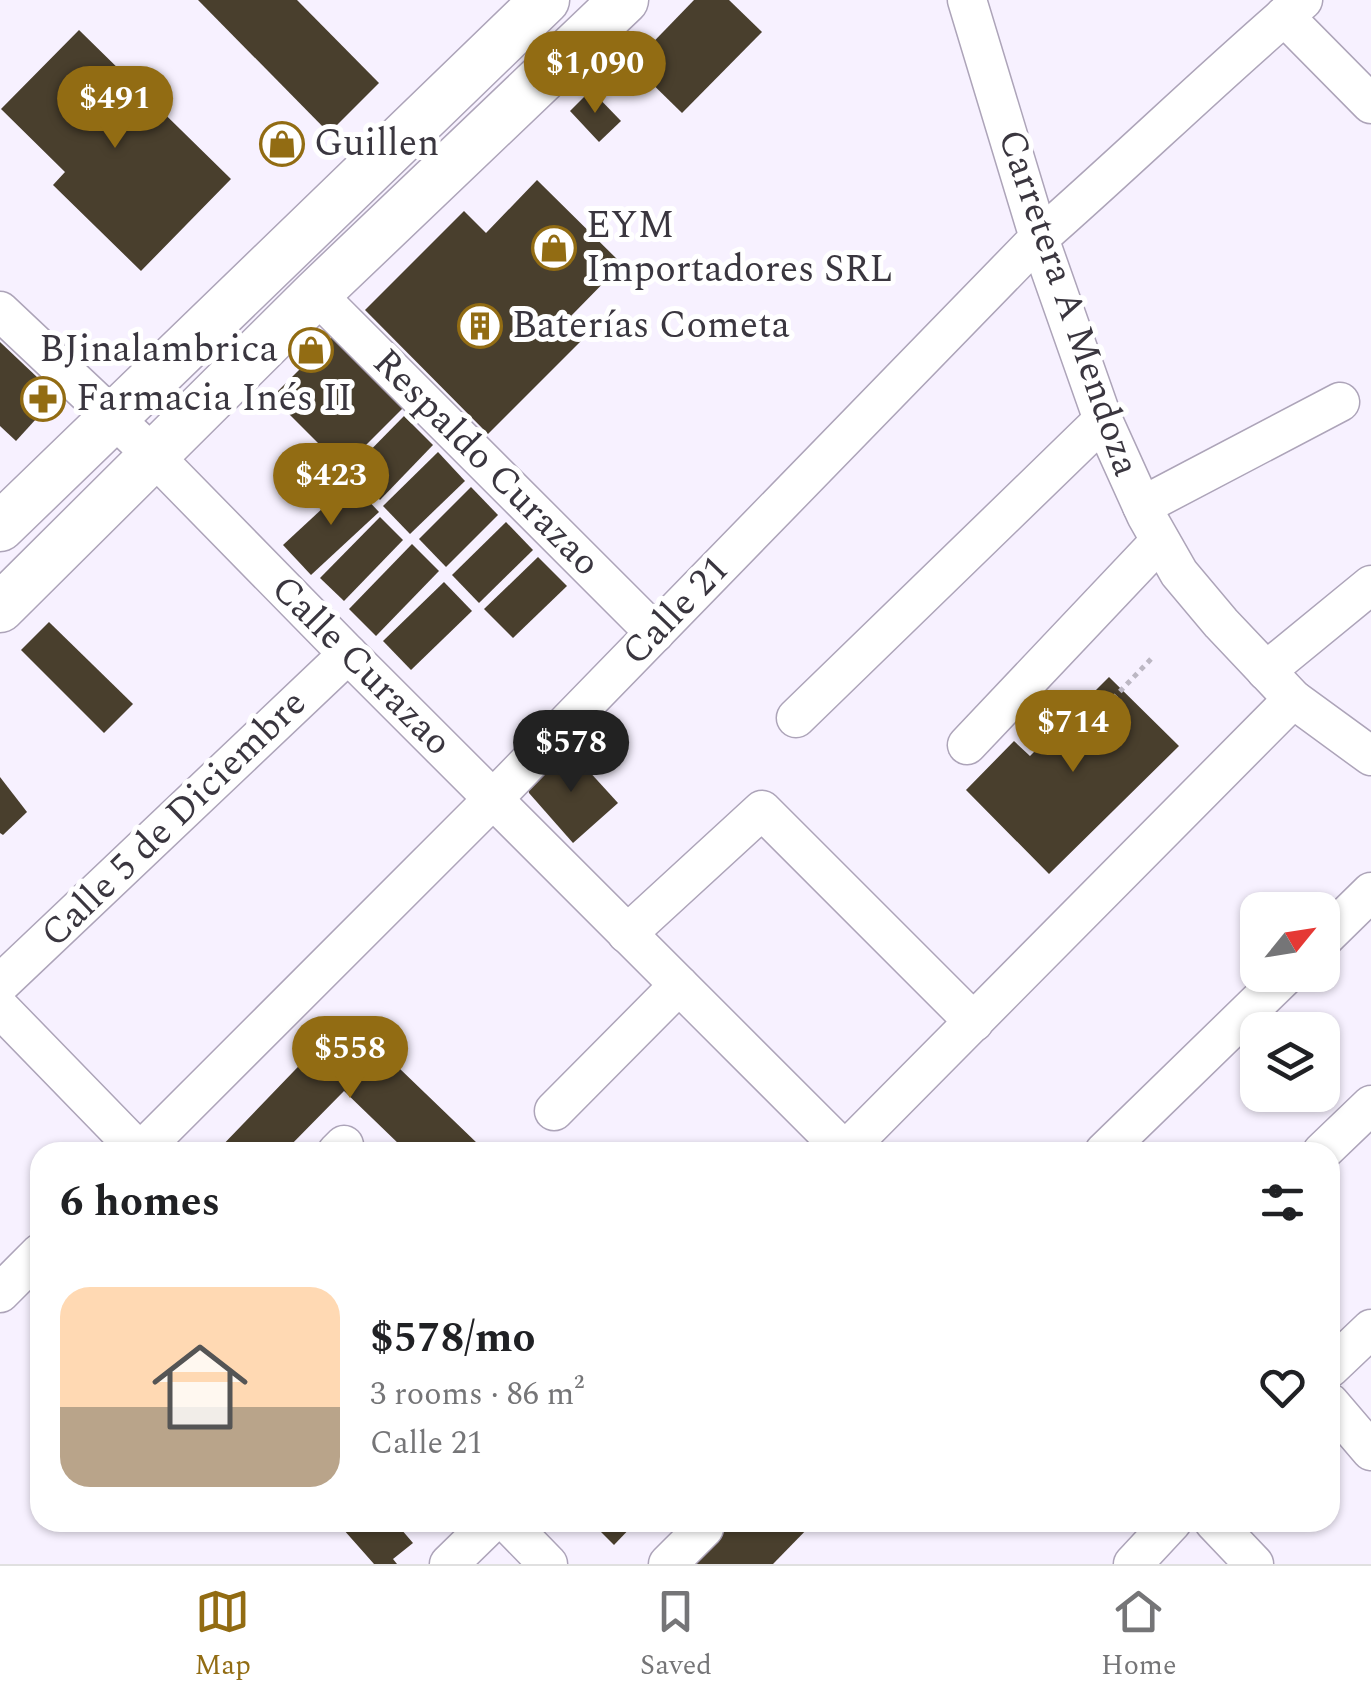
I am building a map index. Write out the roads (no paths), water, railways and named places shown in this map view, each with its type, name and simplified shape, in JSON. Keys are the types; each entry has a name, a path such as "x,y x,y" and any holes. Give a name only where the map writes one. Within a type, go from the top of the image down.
{"main road":[{"path":"0,527 545,0"},
{"path":"0,608 316,294 624,0"}],"street":[{"name":"Carretera A Mendoza","path":"967,0 1039,238 1102,420 1160,542 1191,590 1293,699 1371,756"},
{"name":"Calle 21","path":"150,1142 494,798 1039,238 1294,8"},
{"path":"1294,8 1371,104"},
{"name":"Respaldo Curazao","path":"316,294 655,633"},
{"name":"Calle Curazao","path":"0,311 154,456 835,1142"},
{"path":"1142,506 1340,402"},
{"path":"796,718 1102,420"},
{"path":"967,745 1160,542"},
{"path":"1266,671 1371,585"},
{"name":"Calle 5 de Diciembre","path":"0,984 348,654"},
{"path":"855,1142 1293,699"},
{"path":"628,934 762,810 974,1022"},
{"path":"1340,922 1371,892"},
{"path":"554,1112 679,986"},
{"path":"1114,1142 1269,992"},
{"path":"0,1008 130,1142"},
{"path":"1332,1142 1371,1105"},
{"path":"0,1293 30,1263"},
{"path":"1340,1358 1371,1328"},
{"path":"1340,1415 1371,1451"},
{"path":"449,1564 482,1532"},
{"path":"517,1532 548,1564"},
{"path":"668,1564 700,1532"},
{"path":"1134,1564 1163,1532"},
{"path":"1224,1532 1254,1564"}],"place":[{"name":"Guillen","path":"282,144"},
{"name":"EYM Importadores SRL","path":"554,248"},
{"name":"Baterías Cometa","path":"480,326"},
{"name":"BJinalambrica","path":"311,350"},
{"name":"Farmacia Inés II","path":"43,399"}]}
